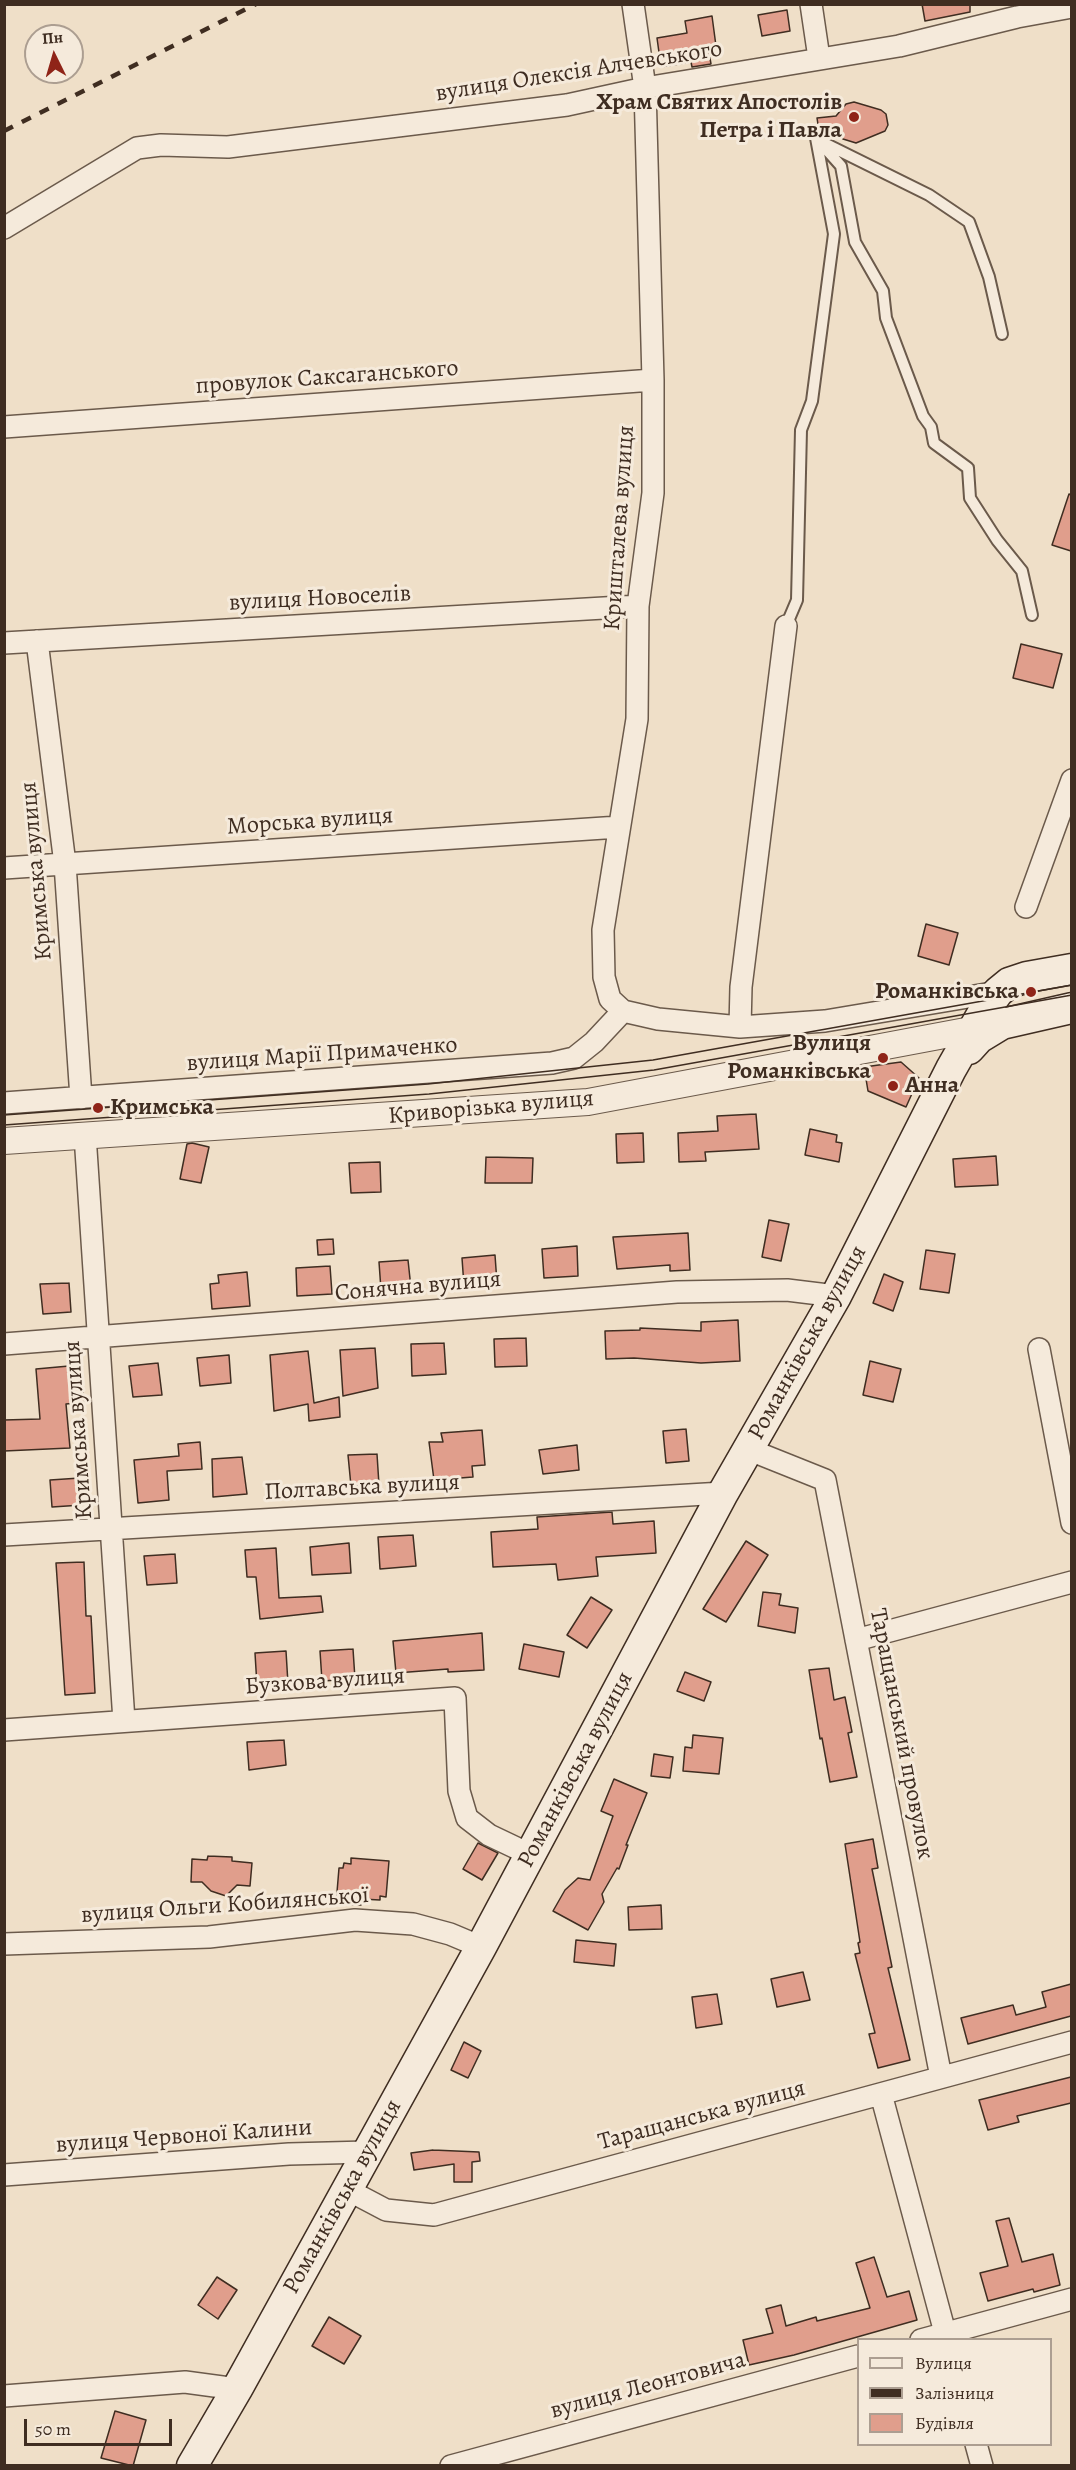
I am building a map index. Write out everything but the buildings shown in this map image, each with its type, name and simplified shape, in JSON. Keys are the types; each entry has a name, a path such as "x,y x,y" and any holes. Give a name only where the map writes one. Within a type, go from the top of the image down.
{"main road":[{"path":"951,1070 984,1011 1009,983 1027,977 1071,969"},
{"name":"Криворізька вулиця","path":"951,1070 979,1038 1002,1024 1071,1008"},
{"name":"Романківська вулиця","path":"192,2466 348,2190 481,1947 723,1493 750,1450 836,1296 951,1070"}],"street":[{"name":"Кришталева вулиця","path":"623,1011 610,999 604,977 603,930 637,719 638,606 653,493 653,380 645,88 633,4"},
{"path":"812,4 819,58"},
{"name":"вулиця Олексія Алчевського","path":"4,228 137,148 161,145 228,147 351,130 487,117 567,105 645,88 899,46 1017,17 1071,7"},
{"name":"провулок Саксаганського","path":"4,428 653,380"},
{"name":"вулиця Новоселів","path":"4,643 638,606"},
{"path":"740,1027 741,987 786,626"},
{"name":"Кримська вулиця","path":"37,641 65,864 81,1098"},
{"path":"1026,907 1071,780"},
{"name":"Морська вулиця","path":"4,868 620,827"},
{"path":"623,1011 658,1019 740,1027 825,1021 999,992"},
{"name":"вулиця Марії Примаченко","path":"4,1103 552,1063 574,1058 594,1042 623,1011"},
{"name":"Криворізька вулиця","path":"4,1141 588,1102 1002,1024"},
{"name":"Кримська вулиця","path":"85,1135 124,1721"},
{"name":"Сонячна вулиця","path":"4,1344 677,1292 787,1290 836,1296"},
{"path":"1039,1349 1071,1523"},
{"name":"Таращанський провулок","path":"750,1450 825,1480 941,2077"},
{"name":"Полтавська вулиця","path":"4,1535 723,1493"},
{"path":"856,1640 1071,1582"},
{"name":"Бузкова вулиця","path":"4,1730 455,1698 459,1791 467,1818 489,1835 531,1855"},
{"name":"вулиця Ольги Кобилянської","path":"4,1944 209,1937 355,1920 412,1924 450,1934 481,1947"},
{"name":"Таращанська вулиця","path":"348,2190 386,2210 434,2215 1071,2042"},
{"path":"881,2094 946,2336 1071,2299"},
{"name":"вулиця Червоної Калини","path":"4,2175 290,2154 367,2152"},
{"name":"вулиця Леонтовича","path":"451,2466 857,2356"},
{"path":"4,2396 185,2382 237,2389"},
{"path":"976,2446 982,2466"}],"lane":[{"path":"816,138 929,195 969,222 989,277 1002,334"},
{"path":"816,138 841,166 855,242 883,291 886,318 923,416 931,426 934,443 968,468 970,498 996,540 1022,571 1032,615"},
{"path":"786,626 797,600 801,430 812,401 834,234 816,138"}],"tram line":[{"path":"4,1115 428,1084 653,1060 1072,985"},
{"path":"4,1125 429,1094 654,1070 1072,995"}],"railway":[{"path":"4,131 256,4"}],"place":[{"name":"Храм Святих Апостолів Петра і Павла","path":"854,117"},
{"name":"Романківська","path":"1031,992"},
{"name":"Вулиця Романківська","path":"883,1058"},
{"name":"Анна","path":"893,1086"},
{"name":"Кримська","path":"98,1108"}]}
